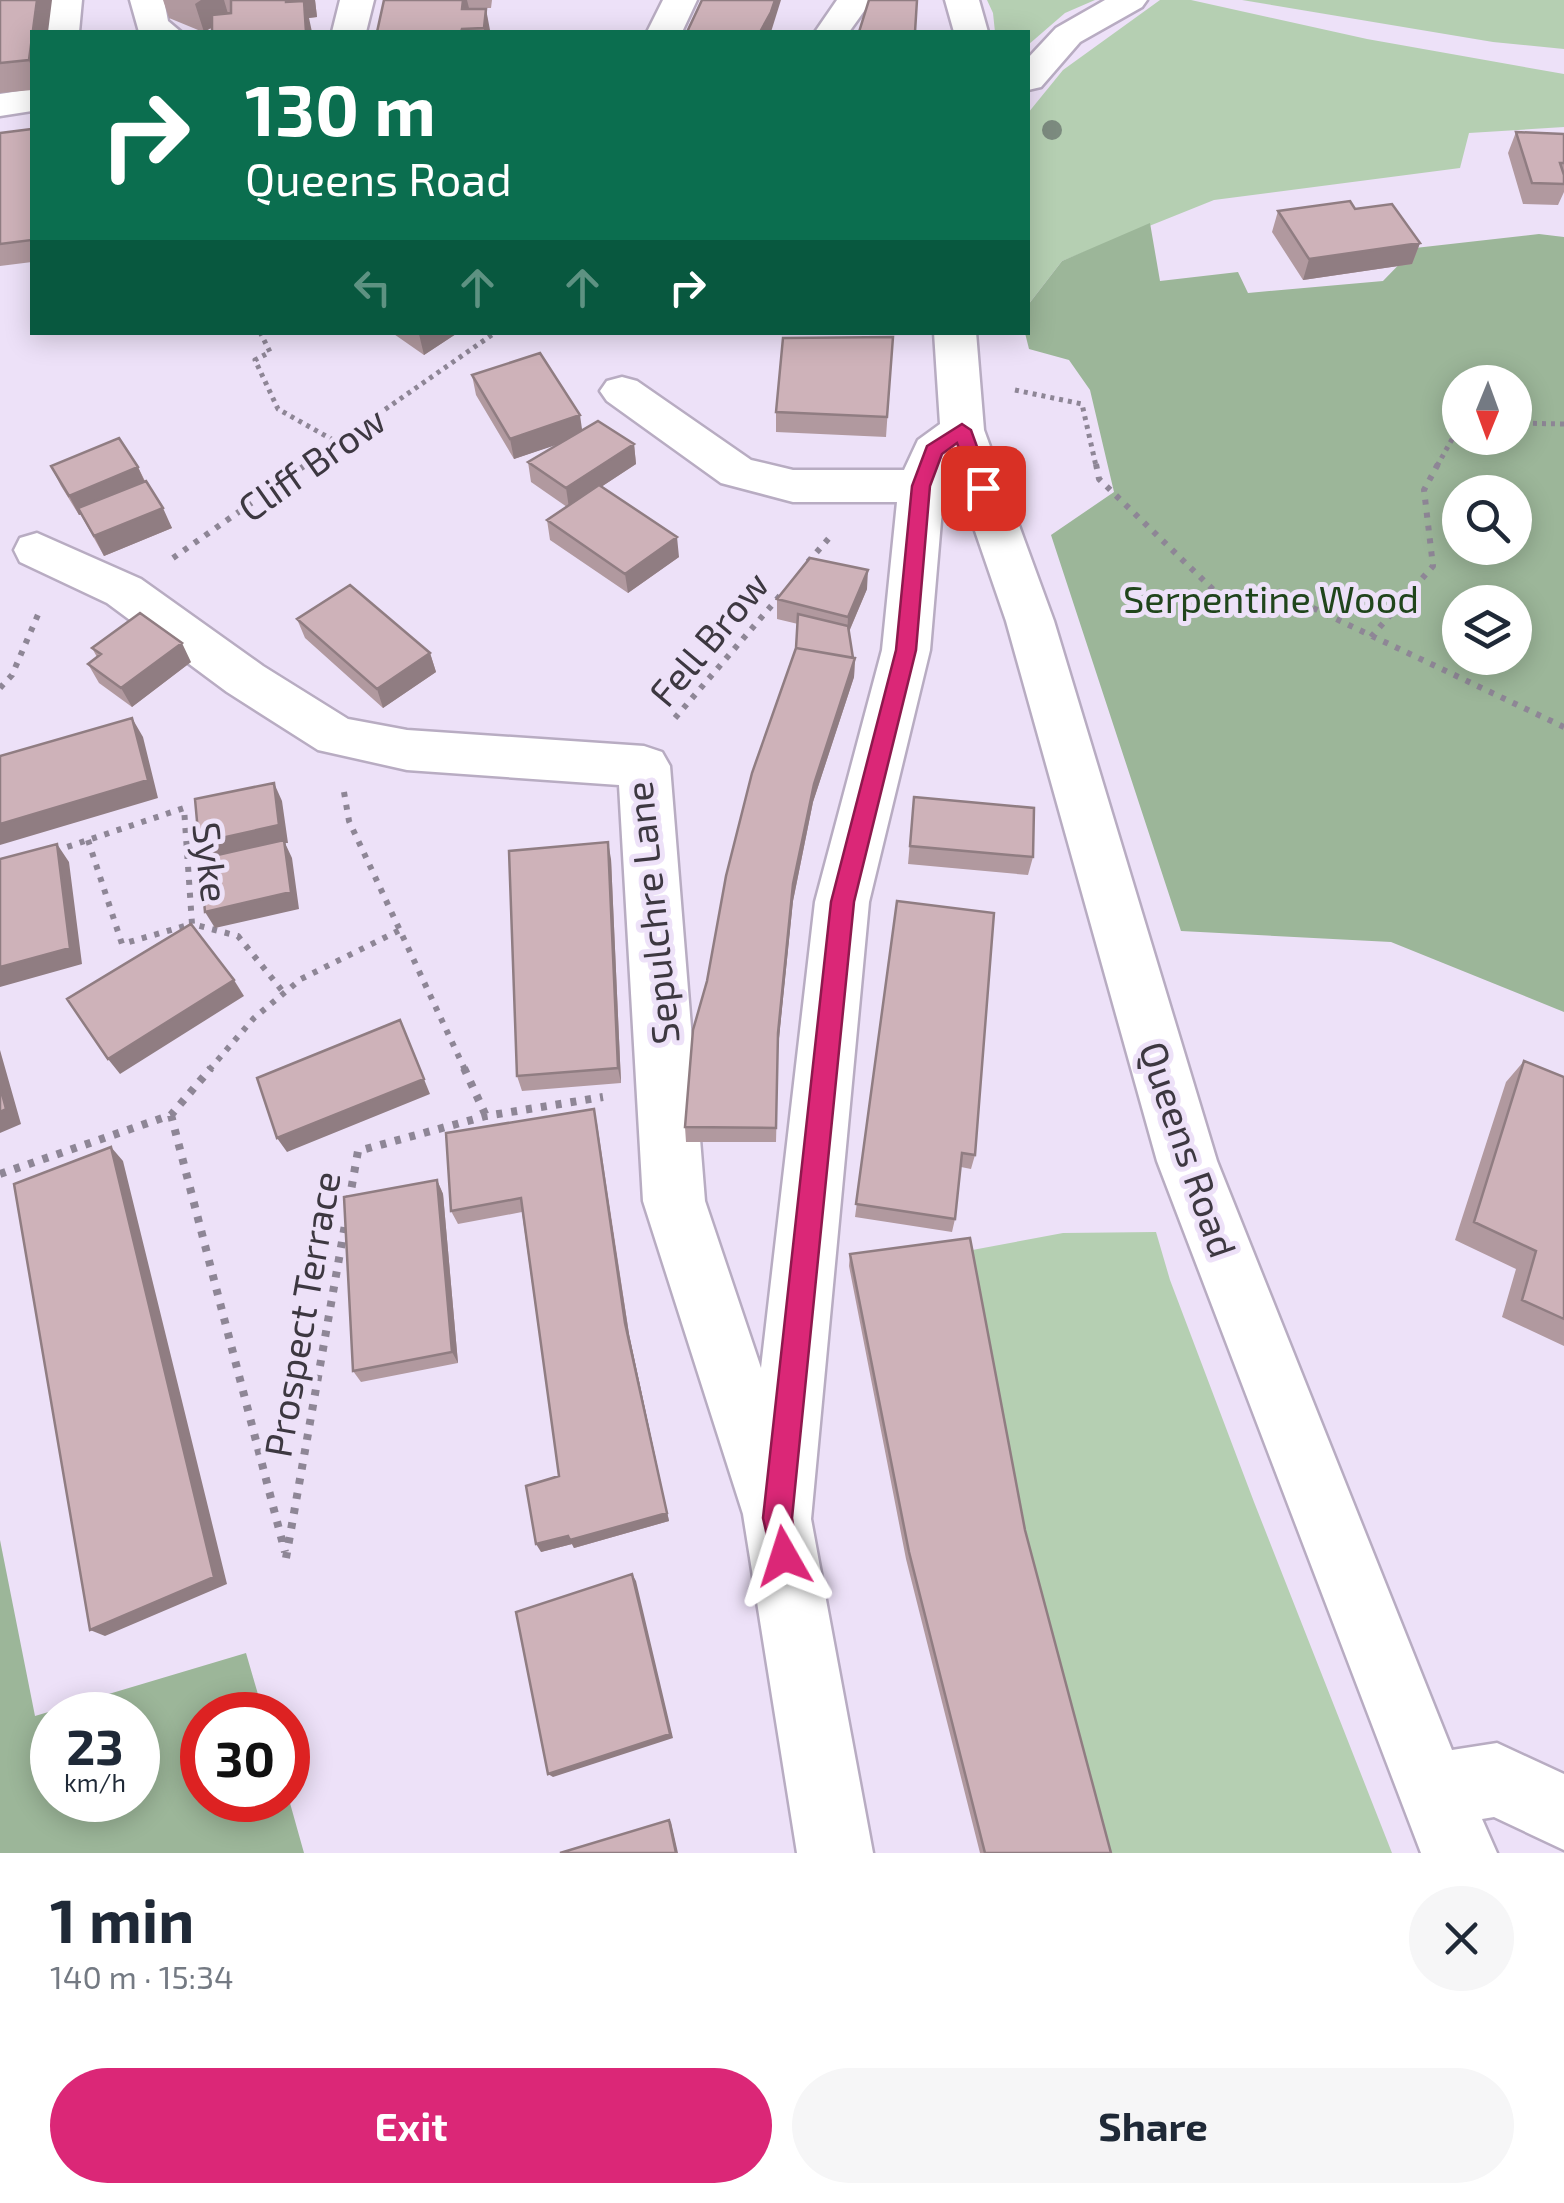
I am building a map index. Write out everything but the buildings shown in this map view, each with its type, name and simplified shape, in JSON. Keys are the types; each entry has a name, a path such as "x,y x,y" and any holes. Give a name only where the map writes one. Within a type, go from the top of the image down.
{"street":[{"path":"62,30 65,0"},
{"path":"147,0 152,26 159,30"},
{"path":"350,30 357,0"},
{"path":"666,30 680,0"},
{"path":"833,30 855,0"},
{"path":"962,0 970,30"},
{"path":"1030,77 1068,34 1130,0"},
{"path":"0,105 30,100"},
{"name":"Queens Road","path":"955,335 960,404 1030,620 1187,1161 1445,1822"},
{"path":"622,391 737,472 793,486 921,486"},
{"path":"835,1853 778,1518 842,902 906,650 921,486 934,450 960,404"},
{"name":"Sepulchre Lane","path":"37,550 124,591 246,679 336,736 407,750 644,766 674,1201 778,1518"},
{"path":"1445,1822 1496,1780 1564,1813"}],"path":[{"path":"262,335 270,352 254,360 278,408 340,444"},
{"name":"Cliff Brow","path":"124,591 492,335"},
{"path":"960,404 1082,404 1099,480 1228,604 1275,590 1564,727"},
{"path":"1532,423 1564,424"},
{"path":"1371,637 1433,566 1424,490 1443,455"},
{"name":"Fell Brow","path":"803,568 838,527 921,486"},
{"path":"0,688 12,675 50,586 37,550"},
{"name":"Fell Brow","path":"644,766 669,725 791,582"},
{"path":"336,736 349,821 486,1116 615,1095"},
{"name":"Syke","path":"51,852 184,808 192,924 238,936 284,993"},
{"path":"88,840 122,944 192,924"},
{"path":"0,1174 171,1115 254,1018 301,979 402,929"},
{"name":"Prospect Terrace","path":"171,1115 286,1558 358,1151 486,1116"}],"green space":[{"path":"987,0 1095,0 1065,13 1030,43 1030,30 995,30"},
{"path":"1160,0 1191,0 1367,39 1564,74 1564,127 1469,133 1460,168 1214,200 1062,261 1030,302 1030,111 1063,70"},
{"path":"1242,0 1564,0 1564,49 1493,42"},
{"name":"Serpentine Wood","path":"1150,223 1160,281 1238,272 1248,293 1383,281 1415,248 1539,234 1564,237 1564,1012 1391,942 1181,931 1051,535 1114,492 1090,390 1069,360 1029,349 1026,335 1030,335 1030,302 1062,261"},
{"path":"1156,1232 1170,1280 1254,1502 1392,1853 1102,1853 1034,1601 967,1251 1063,1233"},
{"path":"0,1540 30,1692 30,1822 160,1822 160,1692 115,1692 246,1653 257,1692 180,1692 180,1822 295,1822 304,1853 0,1853"}],"route":[{"path":"784,1556 778,1518 842,902 906,650 921,486 934,450 962,430 983,488"}]}
